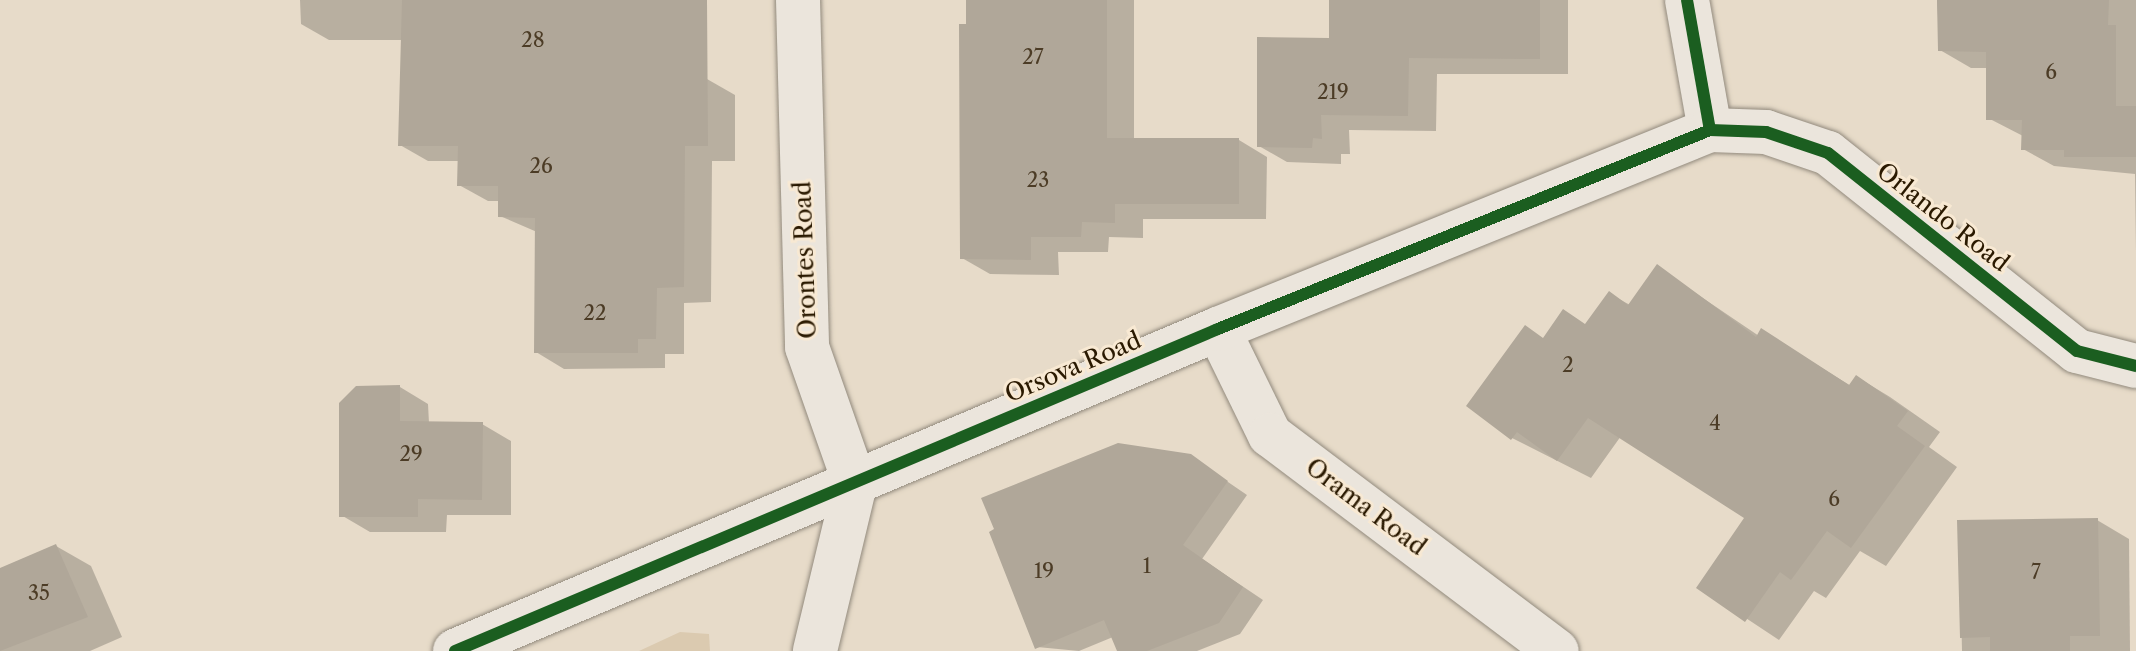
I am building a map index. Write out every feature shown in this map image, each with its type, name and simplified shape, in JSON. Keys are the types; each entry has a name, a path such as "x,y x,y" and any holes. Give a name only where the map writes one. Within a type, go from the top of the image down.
{"street":[{"name":"Orontes Road","path":"798,0 807,347 855,484"},
{"path":"1687,0 1710,130"},
{"name":"Orsova Road","path":"455,651 1218,329 1710,130"},
{"name":"Orlando Road","path":"1710,130 1766,132 1828,153 2077,351 2136,366"},
{"name":"Orama Road","path":"1218,329 1270,435 1557,651"},
{"path":"815,651 855,484"}],"shaded area":[{"path":"680,632 709,634 710,651 639,651"}],"building":[{"path":"402,0 707,0 708,146 685,146 684,287 657,288 656,339 638,339 638,353 534,353 535,218 498,217 498,186 457,186 458,146 398,146"},
{"path":"966,0 1107,0 1107,138 1239,138 1239,204 1115,204 1115,223 1082,222 1081,237 1031,237 1031,260 960,259 959,24 966,24"},
{"path":"1329,0 1540,0 1540,59 1409,58 1408,116 1321,115 1322,139 1313,138 1312,148 1257,147 1257,37 1329,38"},
{"path":"1937,0 2109,0 2108,25 2116,25 2116,106 2136,106 2136,157 2064,157 2064,150 2021,150 2022,120 1986,120 1986,52 1938,51"},
{"path":"1657,264 1756,337 1761,328 1849,385 1856,375 1908,411 1897,426 1925,446 1851,548 1827,531 1791,580 1780,572 1745,622 1696,588 1744,518 1588,418 1557,461 1517,432 1511,440 1466,406 1525,325 1543,338 1563,309 1585,324 1609,291 1628,305"},
{"path":"400,385 400,421 483,422 482,500 418,499 418,517 339,517 339,403 356,386"},
{"path":"1118,443 1191,454 1228,481 1183,545 1243,587 1219,623 1147,651 1117,651 1104,620 1035,649 989,532 994,529 981,498"},
{"path":"2098,518 2100,636 2070,636 2070,651 1990,651 1990,637 1960,638 1957,520"},
{"path":"56,544 88,617 0,651 0,568"}],"cycle path":[{"path":"1687,0 1710,130"},
{"path":"455,651 1218,329 1710,130 1766,132 1828,153 2077,351 2136,366"}]}
